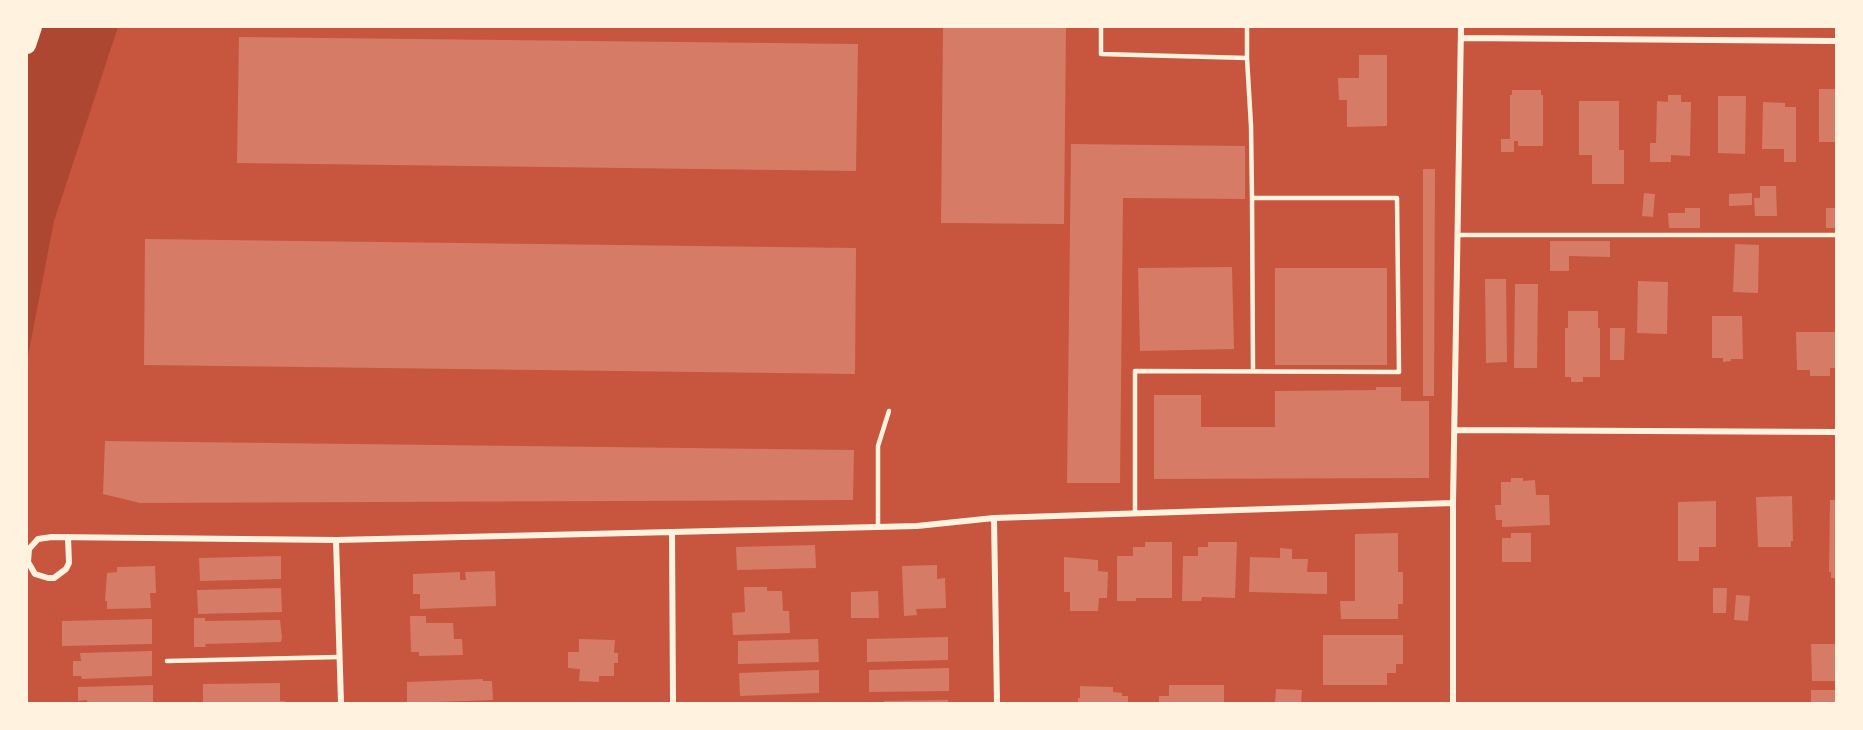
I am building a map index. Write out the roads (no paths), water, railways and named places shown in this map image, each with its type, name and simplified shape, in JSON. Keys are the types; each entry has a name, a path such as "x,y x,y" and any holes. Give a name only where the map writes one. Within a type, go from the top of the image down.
{"highway":[{"path":"27,45 33,27"}],"street":[{"path":"1453,703 1453,502 1461,27"},
{"path":"1461,38 1836,41"},
{"path":"1455,430 1836,432"},
{"path":"68,537 69,563 66,569 54,578 48,578 36,574 31,569 28,556 33,543 45,537 68,537 336,540 878,527 917,526 994,518 1453,502"},
{"path":"994,518 997,703"},
{"path":"672,532 673,703"},
{"path":"336,540 341,703"}],"lane":[{"path":"1101,27 1101,54 1247,58"},
{"path":"1247,27 1251,126 1253,371"},
{"path":"1135,513 1135,371 1399,372 1397,198 1251,198"},
{"path":"1458,235 1836,235"},
{"path":"878,527 878,446 890,411"},
{"path":"167,661 339,657"}]}
